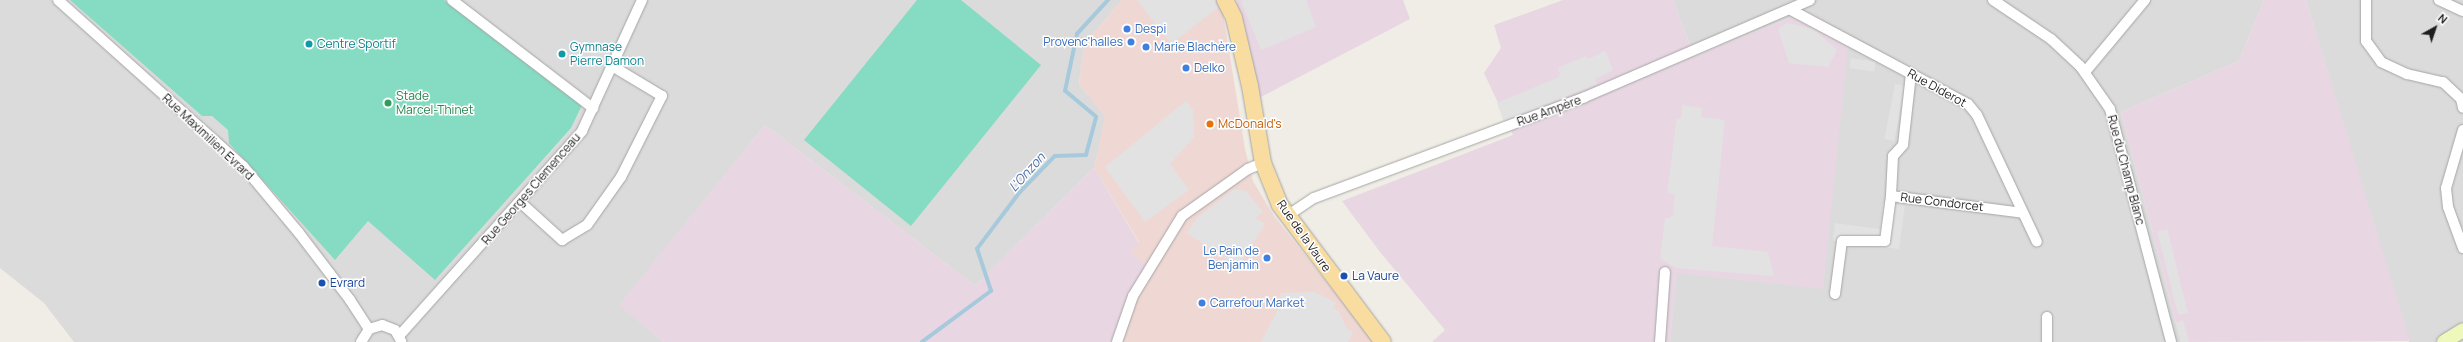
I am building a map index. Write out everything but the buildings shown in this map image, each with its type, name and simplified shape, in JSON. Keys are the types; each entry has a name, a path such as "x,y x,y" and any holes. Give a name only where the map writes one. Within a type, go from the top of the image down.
{"main road":[{"name":"Rue de la Vaure","path":"1225,0 1234,18 1250,86 1263,164 1280,205 1383,342"},
{"path":"2444,342 2463,330"}],"street":[{"name":"Rue Maximilien Evrard","path":"58,0 243,166 299,233 350,300 369,329"},
{"path":"452,0 592,108"},
{"name":"Rue Georges Clemenceau","path":"400,339 582,131 642,0"},
{"name":"Rue Ampère","path":"1287,216 1314,198 1585,97 1791,10 1810,0"},
{"name":"Rue du Champ Blanc","path":"1993,0 2051,39 2085,72 2110,109 2171,342"},
{"path":"2085,72 2145,0"},
{"path":"2366,0 2366,41 2382,62 2407,74 2443,82 2462,101"},
{"path":"2439,0 2463,11"},
{"name":"Rue Diderot","path":"1791,10 1968,104 1977,115 2037,242"},
{"path":"520,202 562,240 586,225 621,177 662,96 612,66"},
{"name":"Rue Condorcet","path":"1911,74 1903,146 1893,156 1891,196 2023,213"},
{"path":"2463,130 2446,188 2448,207 2463,248"},
{"path":"1116,342 1133,296 1182,216 1248,169 1263,164"},
{"path":"1835,294 1842,241 1885,241 1891,196"},
{"path":"1660,342 1665,272"},
{"path":"2046,317 2047,342"},
{"path":"361,342 369,329 382,325 389,326 400,339"}],"shaded area":[{"path":"0,0 1122,0 1084,45 1079,84 1106,117 1094,168 975,286 765,125 620,305 664,342 74,342 44,303 0,268"},
{"path":"1122,0 1217,0 1222,7 1245,149 1253,181 1274,216 1374,342 1122,342 1131,252 1139,242 1094,168 1105,117 1079,84 1084,45"},
{"path":"1137,0 1214,0 1219,7 1171,44"},
{"path":"1236,0 1403,0 1410,19 1259,98"},
{"path":"1306,0 1316,27 1261,50 1241,1"},
{"path":"1563,0 1673,0 1694,56 1808,11 1849,37 1823,289 1677,273 1670,342 1432,342 1445,330 1380,252 1342,201 1513,135 1484,73 1501,48 1494,25"},
{"path":"1673,0 2264,0 2239,61 2121,112 2181,342 1670,342 1676,273 1808,11 1694,56"},
{"path":"2264,0 2306,0 2410,341 2181,342 2121,112 2239,61"},
{"path":"2306,0 2463,0 2463,342 2409,342"},
{"path":"1787,23 1813,29 1837,50 1828,67 1789,63 1778,29"},
{"path":"1605,51 1613,70 1595,79 1597,84 1504,122 1497,103 1559,77 1560,73 1558,68 1586,56 1589,59"},
{"path":"1851,58 1876,62 1874,72 1849,68"},
{"path":"1895,84 1905,86 1894,141 1884,139"},
{"path":"1186,101 1193,110 1194,137 1170,164 1189,190 1145,222 1105,167"},
{"path":"1682,105 1702,108 1701,117 1725,120 1712,246 1768,252 1774,276 1676,268 1660,258 1665,219 1673,216 1675,194 1667,193 1677,118 1681,119"},
{"path":"765,125 975,286 1094,168 1139,243 1131,252 1151,271 1130,315 1123,342 664,342 619,305"},
{"path":"1234,189 1246,191 1263,212 1255,218 1265,224 1238,267 1187,233 1197,218"},
{"path":"1883,203 1905,206 1899,249 1833,241 1835,223 1880,229"},
{"path":"2167,229 2188,312 2178,315 2157,231"},
{"path":"1315,292 1336,303 1333,308 1339,312 1347,329 1353,332 1348,342 1261,342 1278,310 1281,293"},
{"path":"2183,320 2189,342 2181,342 2176,323"}],"green space":[{"path":"70,0 444,0 582,105 571,128 435,280 368,221 335,260 229,143 228,130 212,116 202,116"},
{"path":"917,0 961,0 1041,65 911,226 804,140"}],"waterway":[{"name":"L'Onzon","path":"922,342 991,291 977,249 1020,192 1055,156 1086,155 1096,117 1065,91 1077,34 1108,0"}],"place":[{"name":"Despi","path":"1127,29"},
{"name":"Provenc'halles","path":"1131,42"},
{"name":"Centre Sportif","path":"309,44"},
{"name":"Marie Blachère","path":"1146,47"},
{"name":"Gymnase Pierre Damon","path":"562,54"},
{"name":"Delko","path":"1186,68"},
{"name":"Stade Marcel-Thinet","path":"388,103"},
{"name":"McDonald's","path":"1210,124"},
{"name":"Le Pain de Benjamin","path":"1267,258"},
{"name":"La Vaure","path":"1344,276"},
{"name":"Evrard","path":"322,283"},
{"name":"Carrefour Market","path":"1202,303"}]}
